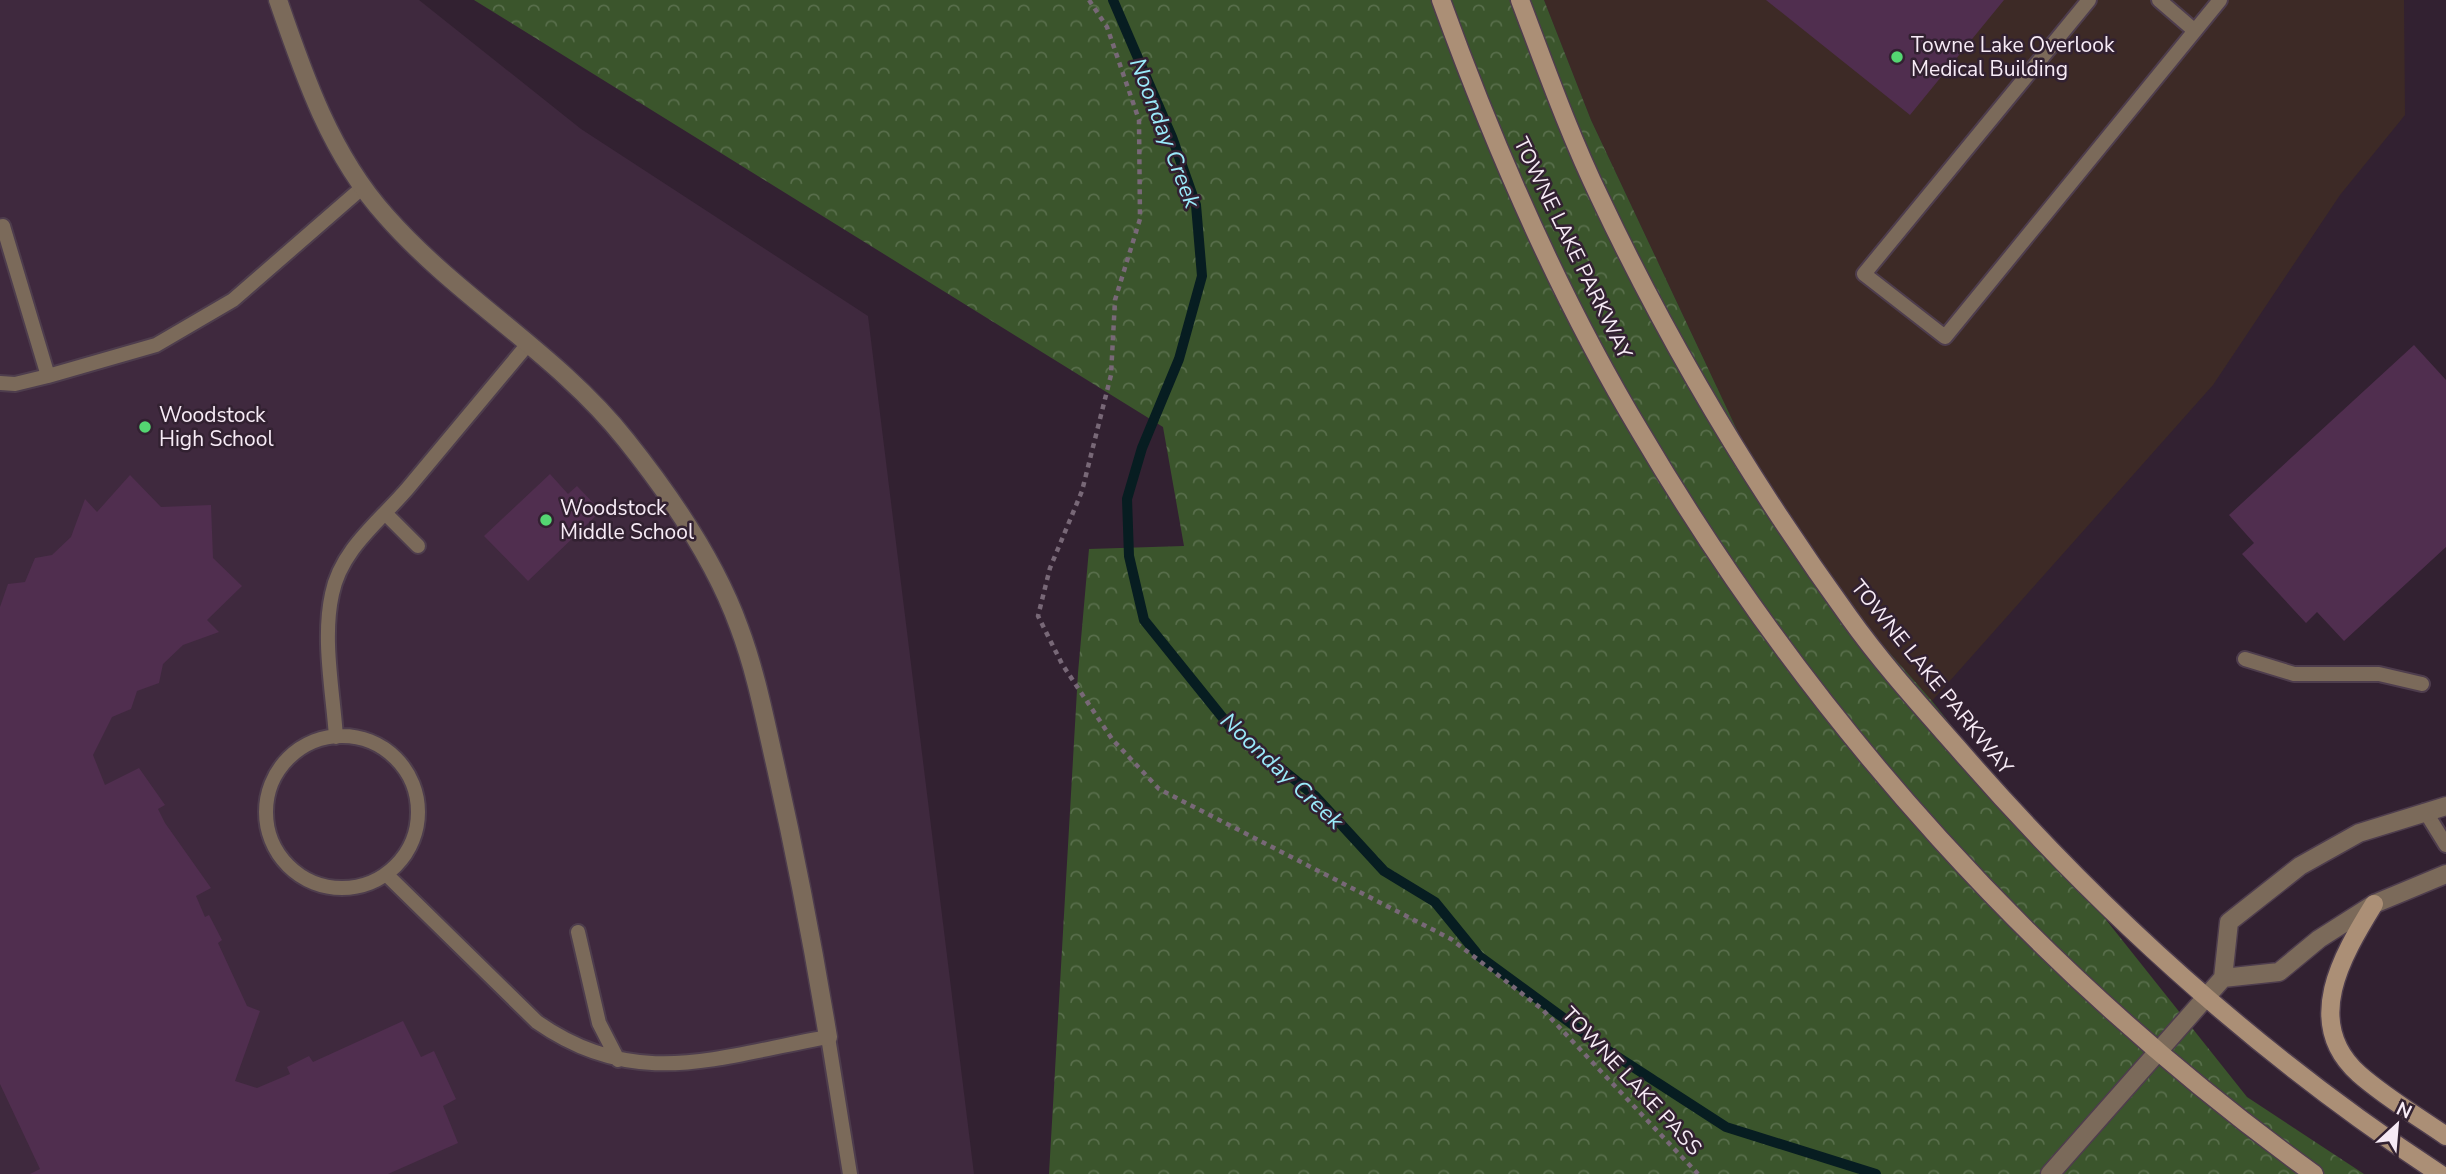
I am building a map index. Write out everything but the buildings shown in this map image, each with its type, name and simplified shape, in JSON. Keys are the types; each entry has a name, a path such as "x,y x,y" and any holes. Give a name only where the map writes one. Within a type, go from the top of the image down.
{"main road":[{"name":"TOWNE LAKE PARKWAY","path":"1441,0 1473,89 1523,205 1582,326 1640,432 1707,540 1781,645 1864,752 1927,827 2084,987 2157,1052 2244,1123 2314,1174"},
{"name":"TOWNE LAKE PARKWAY","path":"1520,0 1599,196 1663,322 1727,434 1849,618 2002,800 2140,939 2206,999 2377,1133 2440,1174"},
{"path":"2374,904 2348,945 2330,996 2335,1042 2357,1073 2446,1136"}],"street":[{"path":"278,0 314,101 362,187 409,241 579,389 624,437 690,531 738,624 755,674 792,837 828,1037"},
{"path":"2050,1174 2223,978 2229,922 2300,866 2347,839 2446,806"},
{"path":"2223,978 2279,972 2319,939 2374,904 2446,874"}],"lane":[{"path":"2090,0 1864,274 1945,337 2220,0"},
{"path":"2159,0 2195,31"},
{"path":"0,383 15,384 48,376 156,345 233,300 362,187"},
{"path":"0,227 3,226 48,376"},
{"path":"336,737 328,643 331,596 348,554 386,514 528,344"},
{"path":"386,514 418,546"},
{"path":"2245,659 2294,674 2379,674 2422,684"},
{"path":"350,736 374,743 395,756 410,776 418,800 418,824 410,848 395,868 386,874 375,882 350,889 324,887 300,877 281,860 269,837 265,812 269,787 282,764 301,747 325,737 350,736"},
{"path":"2425,811 2446,845"},
{"path":"386,874 537,1022 563,1041 618,1060 649,1065 685,1064 828,1037 850,1174"},
{"path":"578,932 599,1023 618,1060"}],"path":[{"name":"TOWNE LAKE PASS","path":"1089,0 1107,27 1139,120 1140,219 1115,300 1111,375 1082,491 1050,568 1038,616 1062,663 1112,739 1159,789 1451,939 1542,1009 1698,1174"}],"shaded area":[{"name":"Woodstock Middle School","path":"0,0 419,0 581,129 868,316 974,1174 0,1174"},
{"path":"1544,0 2404,0 2405,115 2340,195 2213,385 1932,701 1787,536 1591,120"}],"green space":[{"path":"474,0 1544,0 1591,120 1787,536 1932,701 2247,1097 2364,1174 1049,1174 1078,673 1089,549 1184,546 1163,427"}],"waterway":[{"name":"Noonday Creek","path":"1113,0 1172,137 1196,205 1202,276 1179,359 1142,448 1127,499 1129,556 1144,620 1231,728 1315,796 1384,871 1435,902 1479,956 1610,1052 1726,1127 1876,1174"}],"place":[{"name":"Towne Lake Overlook Medical Building","path":"1897,57"},
{"name":"Woodstock High School","path":"145,427"},
{"name":"Woodstock Middle School","path":"546,520"}]}
